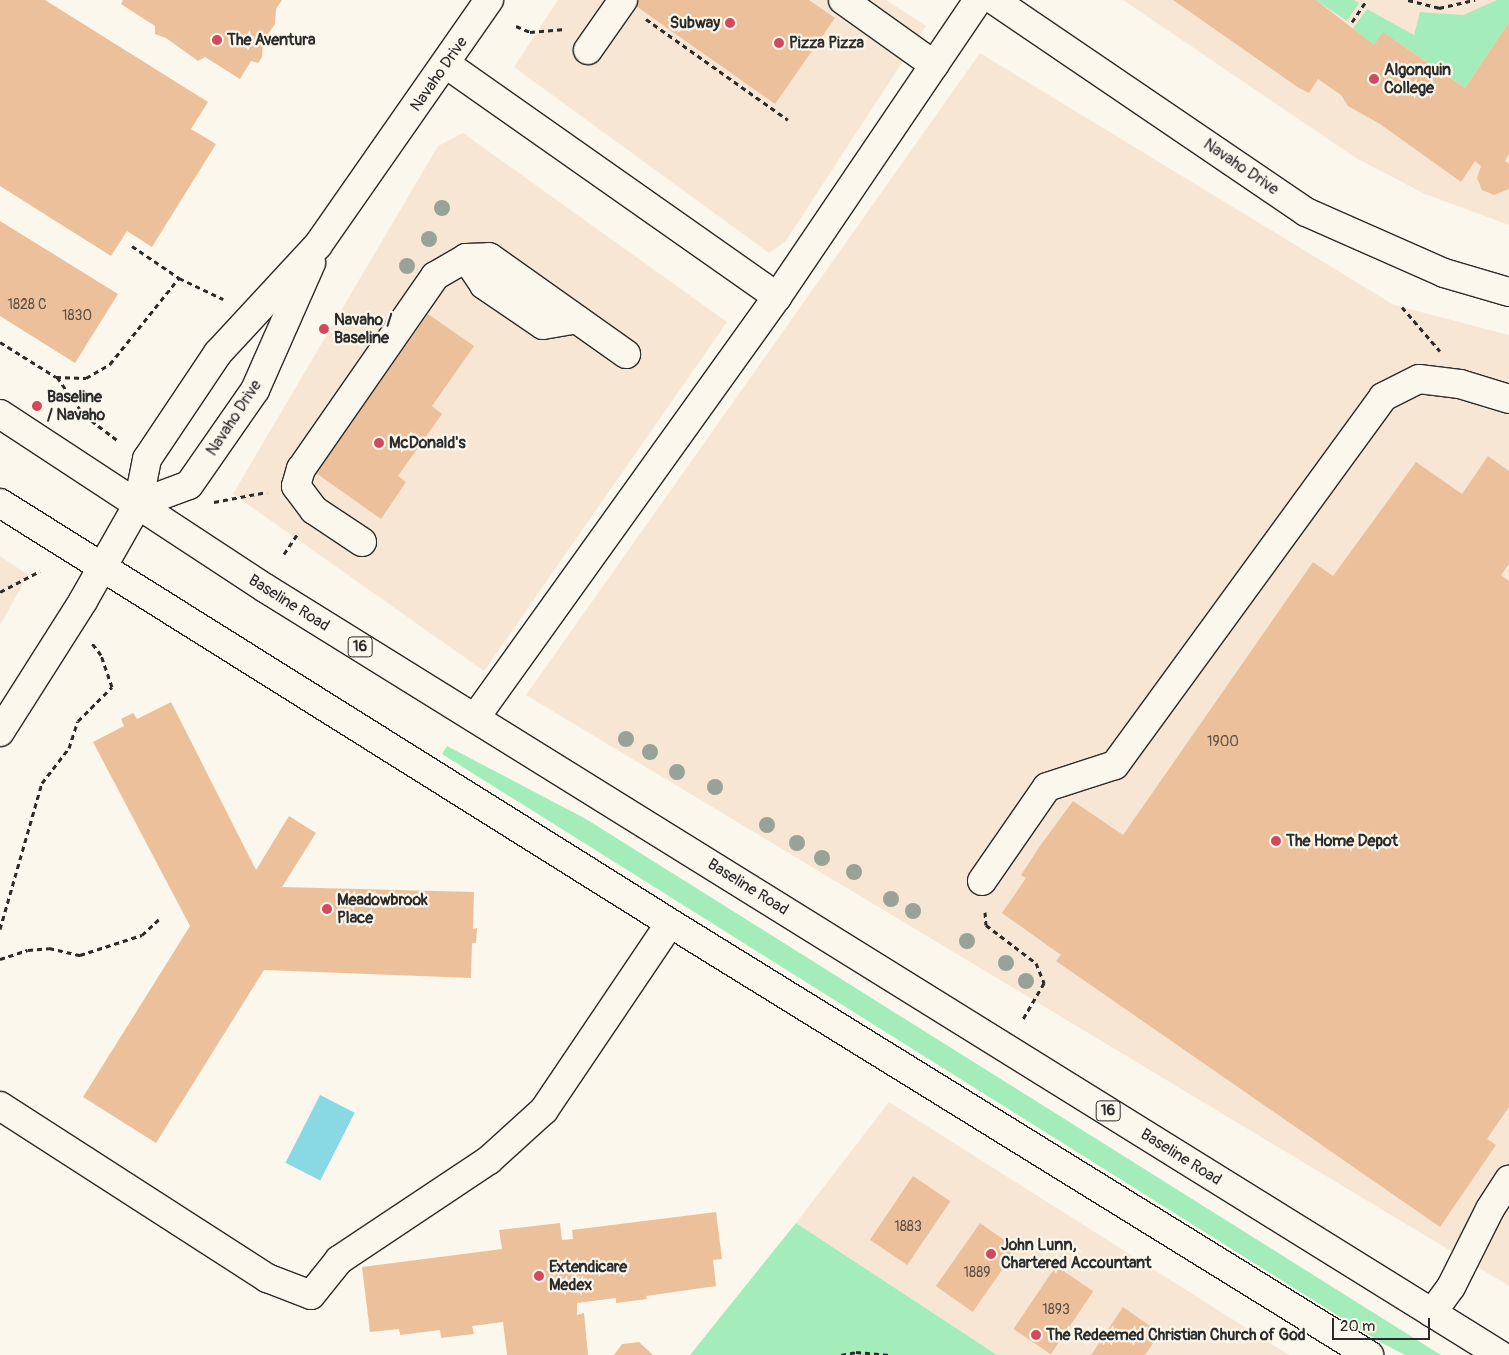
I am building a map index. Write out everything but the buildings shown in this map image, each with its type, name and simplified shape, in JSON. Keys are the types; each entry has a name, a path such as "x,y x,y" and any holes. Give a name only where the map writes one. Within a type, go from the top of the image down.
{"main road":[{"name":"Navaho Drive","path":"0,732 83,601 138,504 147,459 218,353 318,245 489,0"},
{"path":"843,0 934,65"},
{"path":"475,718 777,297 978,0"},
{"name":"Navaho Drive","path":"994,0 1306,212 1444,273 1509,292"},
{"path":"592,44 622,1"},
{"path":"446,64 777,297"},
{"name":"Navaho Drive","path":"138,504 189,485 255,390 318,245"},
{"path":"362,542 314,510 296,486 301,469 435,276 466,258 484,285 543,325 576,319 626,354"},
{"path":"982,881 1047,787 1115,765 1383,397 1419,379 1460,384 1509,399"},
{"name":"Baseline Road","path":"0,414 265,588 1500,1355"},
{"path":"0,503 670,924 1369,1355"},
{"path":"0,1106 267,1278 311,1295 339,1260 489,1160 544,1110 670,924"},
{"path":"1432,1313 1451,1287 1490,1209 1509,1180"}],"path":[{"path":"1352,22 1367,0"},
{"path":"1408,0 1439,8 1474,0"},
{"path":"622,1 788,120"},
{"path":"516,26 530,32 576,28 592,44"},
{"path":"132,246 179,278 223,299"},
{"path":"56,376 86,378 110,364 179,278"},
{"path":"1402,307 1437,346 1460,384"},
{"path":"0,342 56,376 84,416 118,440"},
{"path":"214,502 296,486"},
{"path":"0,592 40,570"},
{"path":"0,929 42,783 69,748 78,721 112,686 101,655 90,641"},
{"path":"982,881 986,925 1036,963 1044,983 1023,1019"},
{"path":"0,959 28,950 49,948 80,955 142,936 159,919"},
{"path":"841,1355 856,1352 890,1355"}],"shaded area":[{"path":"558,0 886,0 926,26 785,242 769,253 514,67"},
{"name":"Algonquin College","path":"1123,0 1509,0 1509,225 1425,194 1356,158"},
{"path":"980,53 1394,305 1509,335 1509,1286 526,695"},
{"path":"463,133 727,322 484,671 233,494 438,146"},
{"path":"0,556 28,575 0,625"},
{"path":"889,1102 1289,1355 997,1355 796,1223"}],"green space":[{"path":"1316,0 1354,0 1359,3 1347,21"},
{"path":"1497,0 1509,0 1509,22 1465,88 1395,40 1374,45 1352,30 1367,9 1414,35 1420,12 1463,15"},
{"path":"447,746 586,819 1441,1355 1405,1355 1380,1342 442,754"},
{"path":"796,1223 997,1355 690,1355"}],"water":[{"path":"320,1095 355,1113 320,1180 285,1163"}],"place":[{"name":"Subway","path":"730,23"},
{"name":"The Aventura","path":"217,40"},
{"name":"Pizza Pizza","path":"779,43"},
{"name":"Algonquin College","path":"1374,79"},
{"name":"Navaho / Baseline","path":"324,329"},
{"name":"Baseline / Navaho","path":"37,406"},
{"name":"McDonald's","path":"379,443"},
{"name":"The Home Depot","path":"1276,841"},
{"name":"Meadowbrook Place","path":"327,909"},
{"name":"John Lunn, Chartered Accountant","path":"991,1254"},
{"name":"Extendicare Medex","path":"539,1276"},
{"name":"The Redeemed Christian Church of God","path":"1036,1335"}]}
